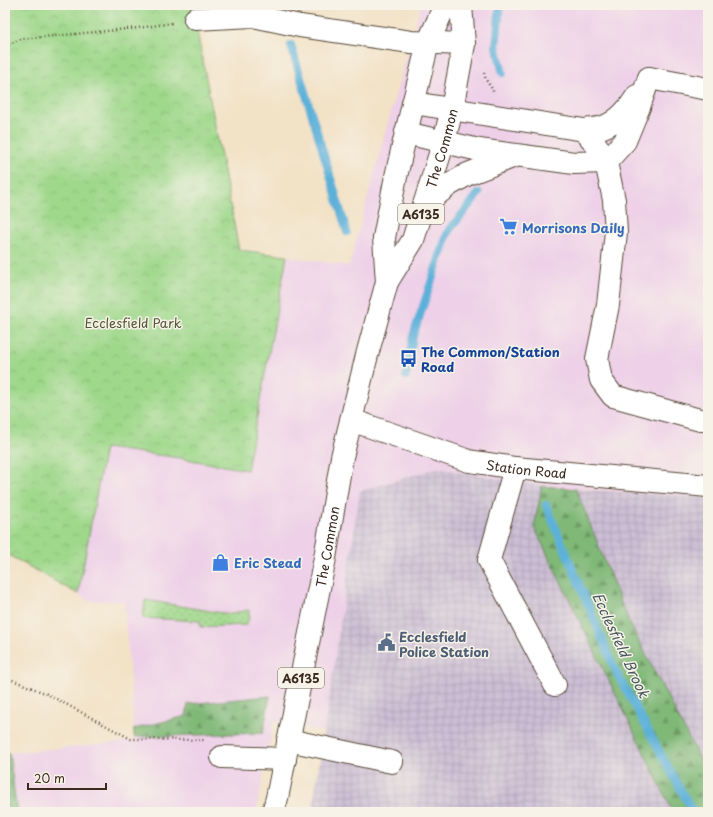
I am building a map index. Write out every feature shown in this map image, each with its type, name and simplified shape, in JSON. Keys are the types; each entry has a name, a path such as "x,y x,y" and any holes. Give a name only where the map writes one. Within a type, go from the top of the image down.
{"main road":[{"name":"The Common","path":"387,282 384,238 406,133 428,43 445,5"},
{"name":"The Common","path":"276,807 325,558 342,457 387,282 413,240 444,141 452,109 464,44 462,5"},
{"path":"195,19 253,16 300,26 428,43 464,44"},
{"path":"413,103 584,130 603,127 618,118 633,103 649,78"},
{"path":"649,78 708,89"},
{"path":"406,133 479,150 574,163 606,162 625,141 649,78"},
{"path":"584,130 595,143 606,162 614,200 616,232 608,305 598,359 601,380 613,396 700,420 708,420"},
{"path":"424,206 449,185 468,174 516,155"},
{"name":"Station Road","path":"351,420 469,461 515,468 708,486"},
{"path":"515,468 489,560 555,685"},
{"path":"216,748 286,750 392,762"}],"path":[{"path":"5,46 21,39 138,28 195,19"},
{"path":"5,677 47,694 131,739 216,748"}],"shaded area":[{"path":"421,5 708,5 708,497 542,486 437,468 361,491 324,732 274,721 256,812 17,812 9,753 135,741 124,601 88,601 78,594 105,448 180,458 247,470 287,256 349,266"},
{"path":"437,468 542,486 534,527 673,812 312,812 360,491"},
{"path":"576,489 708,497 708,775 628,620"}],"green space":[{"name":"Ecclesfield Park","path":"5,5 192,5 239,250 287,256 247,470 180,458 105,448 78,594 5,553"},
{"path":"542,486 576,489 628,620 708,775 708,812 673,812 534,527"},
{"path":"145,600 228,614 249,610 249,618 246,625 200,627 200,621 143,618"},
{"path":"270,696 263,733 134,737 134,729 186,716 188,704"},
{"path":"9,753 17,812 5,812 5,754"}],"waterway":[{"name":"Ecclesfield Brook","path":"500,5 496,46 503,73"},
{"path":"291,45 347,232"},
{"name":"Ecclesfield Brook","path":"406,376 413,336 448,232 479,193"},
{"name":"Ecclesfield Brook","path":"546,505 616,672 693,812"}],"place":[{"name":"Morrisons Daily","path":"509,227"},
{"name":"The Common/Station Road","path":"408,358"},
{"name":"Eric Stead","path":"221,562"},
{"name":"Ecclesfield Police Station","path":"386,643"}]}
